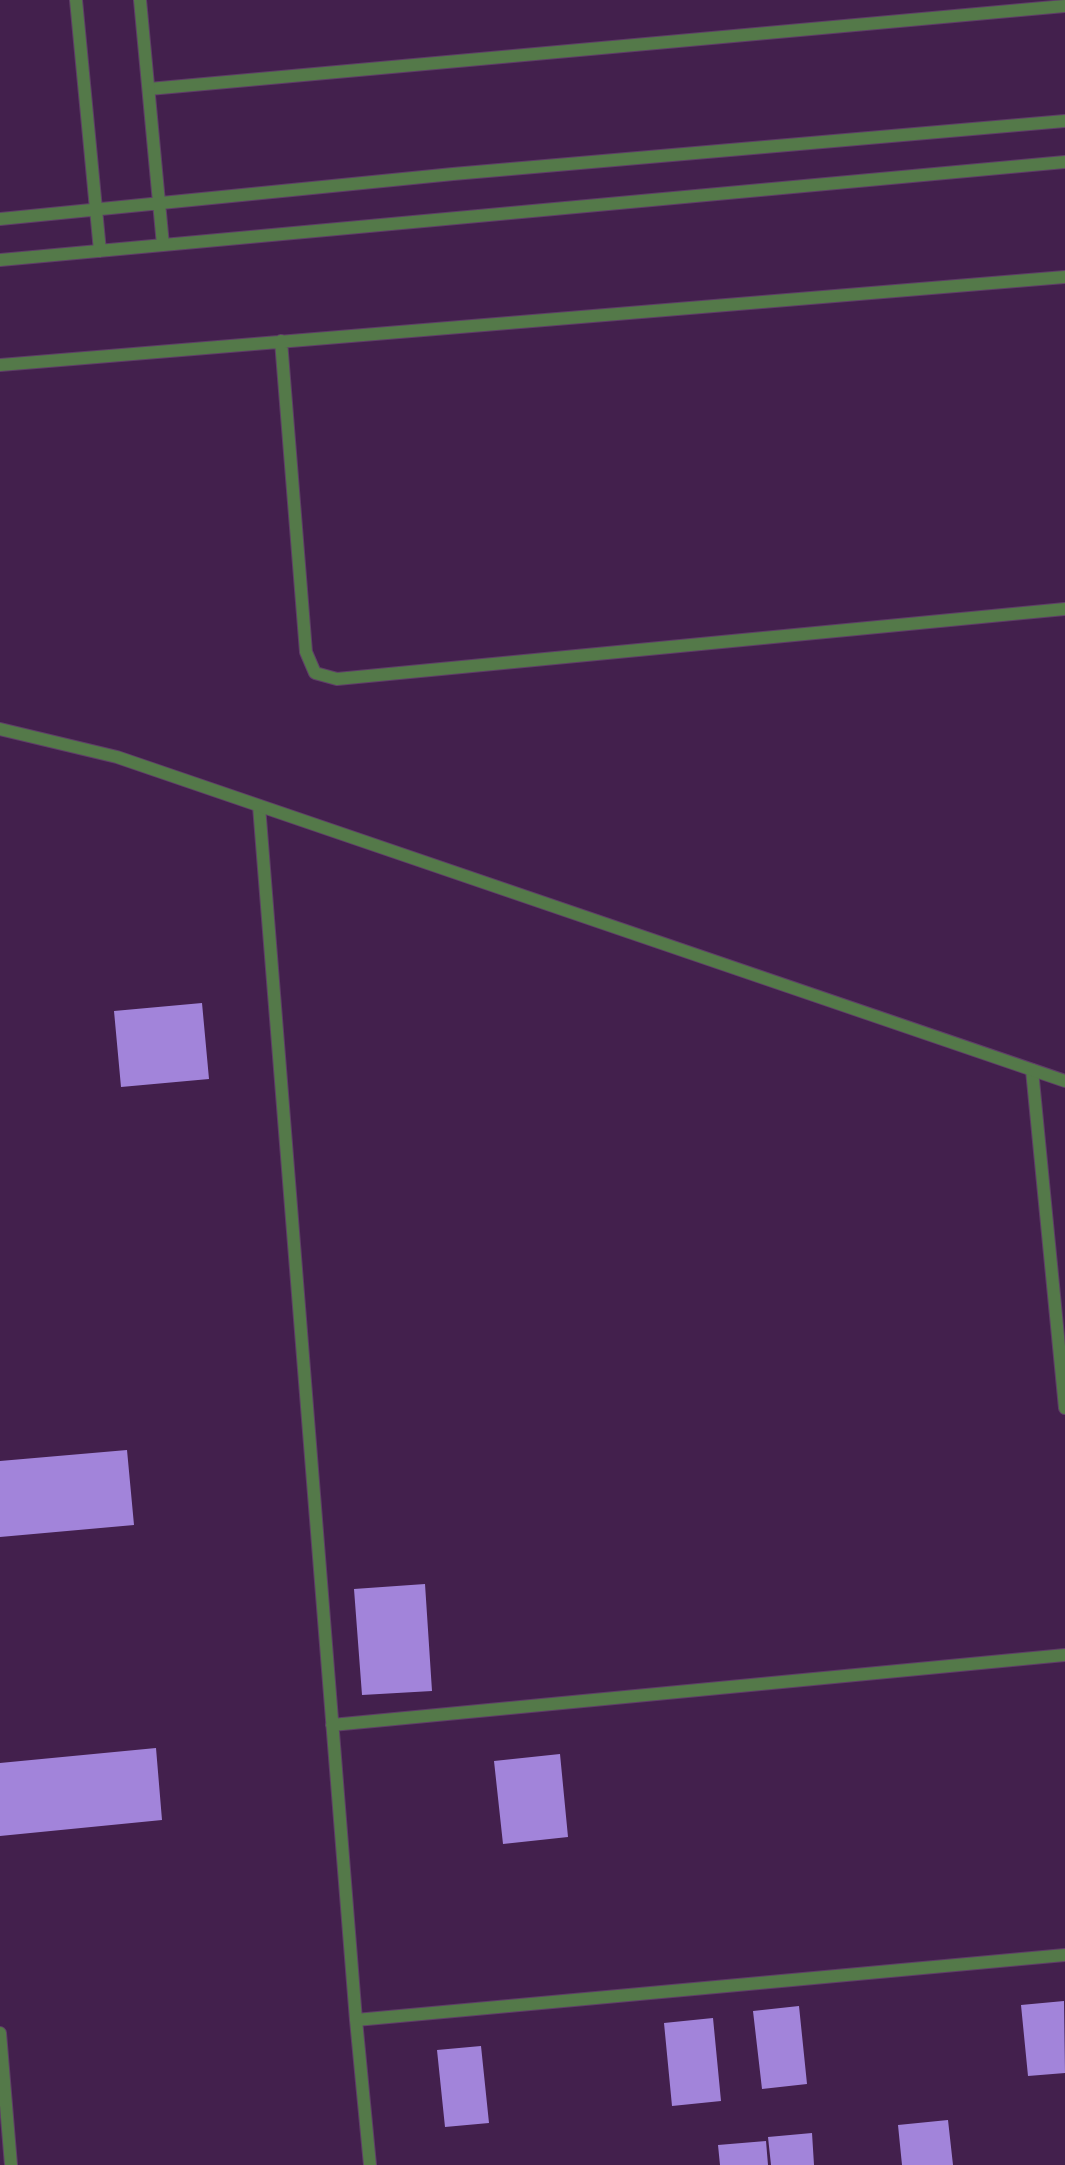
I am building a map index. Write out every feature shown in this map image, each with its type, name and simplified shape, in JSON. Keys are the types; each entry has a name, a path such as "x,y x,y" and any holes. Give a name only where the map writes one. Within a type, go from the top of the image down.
{"street":[{"path":"76,0 100,251"},
{"path":"140,0 162,246"},
{"path":"149,89 1065,6"},
{"path":"0,219 453,174 1065,121"},
{"path":"0,260 1065,162"},
{"path":"0,365 281,340 1065,278"},
{"path":"281,340 306,652 315,673 337,680 1065,609"},
{"path":"0,729 117,757 1065,1081"},
{"path":"259,806 356,2020 370,2165"},
{"path":"1032,1070 1065,1408"},
{"path":"332,1725 1065,1655"},
{"path":"356,2020 1065,1955"},
{"path":"0,2033 11,2165"}],"building":[{"path":"202,1003 209,1079 121,1087 114,1011"},
{"path":"127,1450 134,1525 0,1537 0,1461"},
{"path":"425,1584 432,1691 362,1695 354,1589"},
{"path":"156,1748 162,1820 0,1836 0,1763"},
{"path":"560,1754 568,1837 503,1844 494,1761"},
{"path":"1064,2001 1065,2073 1028,2076 1021,2005"},
{"path":"799,2006 807,2084 762,2089 753,2011"},
{"path":"713,2018 721,2101 672,2106 664,2023"},
{"path":"481,2046 489,2123 445,2127 437,2050"},
{"path":"948,2120 953,2165 902,2165 898,2125"},
{"path":"812,2133 814,2165 771,2165 768,2137"},
{"path":"766,2141 768,2165 720,2165 718,2145"}]}
